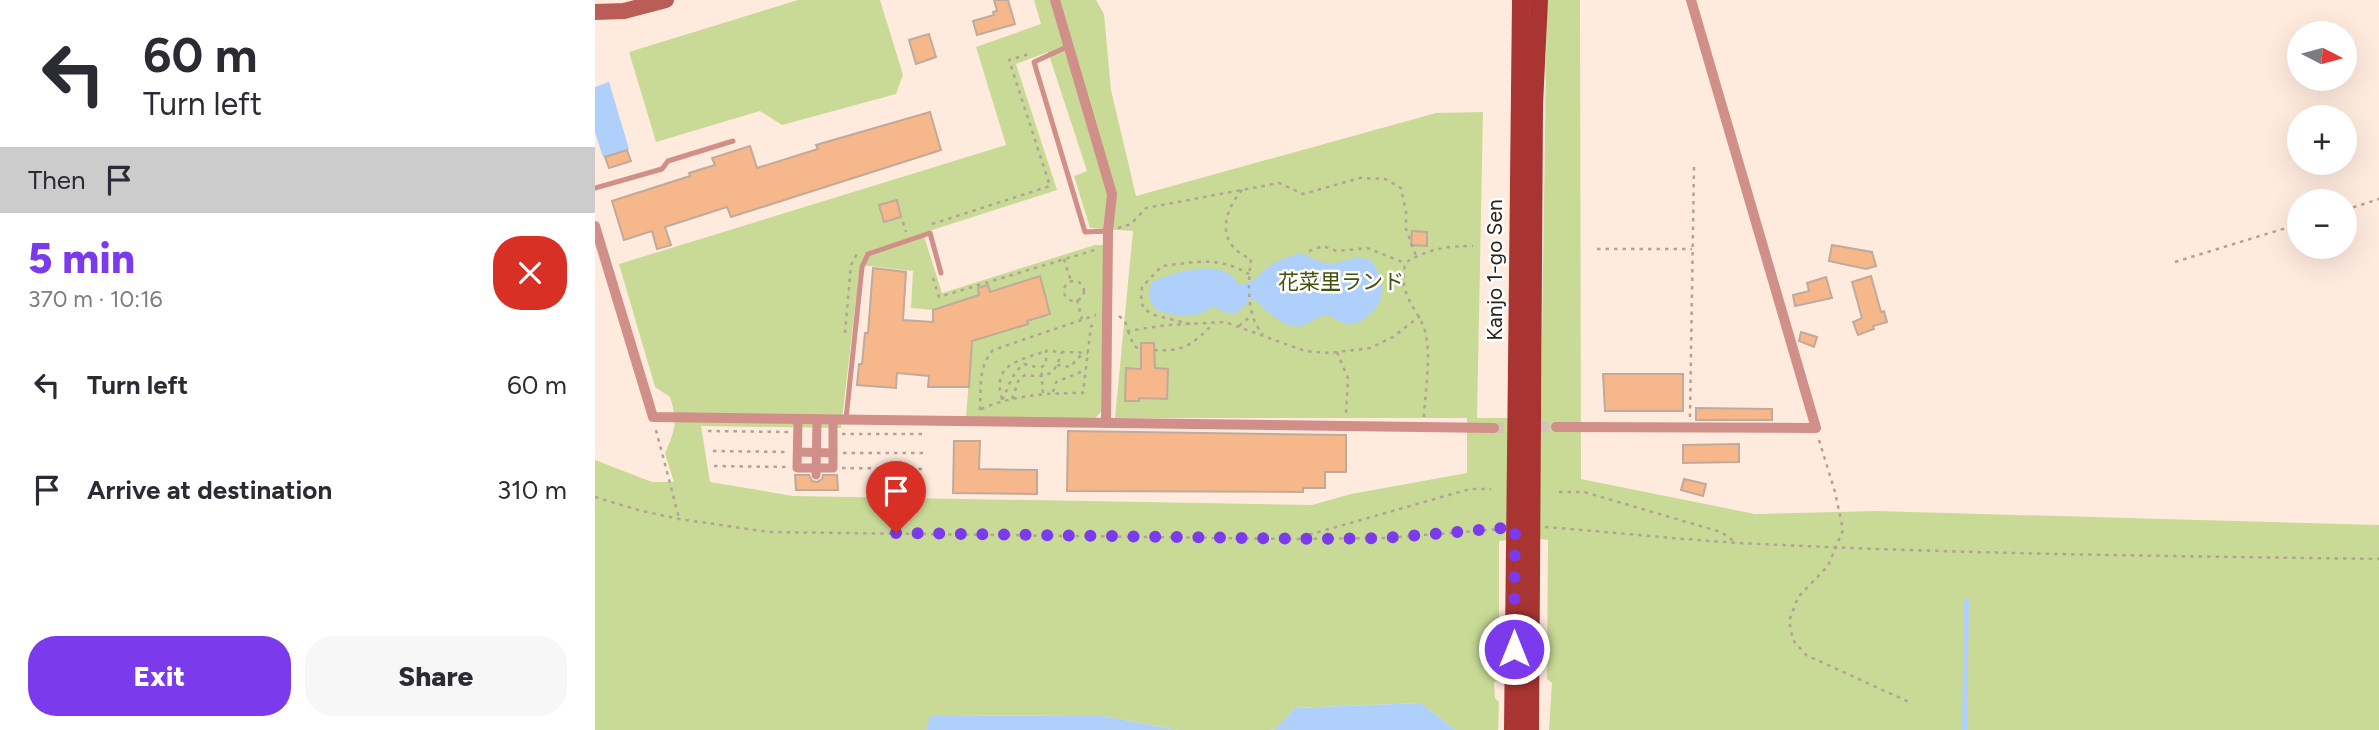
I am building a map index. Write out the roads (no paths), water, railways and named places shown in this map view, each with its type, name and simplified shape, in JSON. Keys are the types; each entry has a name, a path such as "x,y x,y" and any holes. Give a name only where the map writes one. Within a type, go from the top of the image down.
{"main road":[{"path":"595,12 624,11 666,0"},
{"name":"Kanjo 1-go Sen","path":"1521,0 1523,533"},
{"name":"Kanjo 1-go Sen","path":"1523,533 1539,0"},
{"path":"1513,730 1523,533"},
{"path":"1523,533 1530,730"}],"street":[{"path":"1055,0 1112,194 1106,231 1105,423"},
{"path":"1556,426 1816,428 1691,0"},
{"path":"595,226 653,416 1494,428"},
{"path":"798,419 797,468 816,472 833,468 833,420"},
{"path":"816,472 817,420"},
{"path":"798,452 833,453"}],"lane":[{"path":"1070,46 1034,62 1085,232 1106,231"},
{"path":"595,188 662,169 668,161 733,141"},
{"path":"846,420 862,267 868,254 930,233 941,273"}],"water":[{"path":"609,82 629,149 603,157 595,132 595,87"},
{"path":"1302,253 1326,263 1354,258 1371,260 1379,275 1382,290 1374,310 1353,324 1345,324 1327,316 1298,327 1277,319 1254,299 1249,299 1244,307 1234,314 1223,312 1216,307 1185,316 1155,309 1150,299 1152,282 1169,275 1211,268 1228,273 1240,285 1253,280 1277,261"},
{"path":"1964,600 1969,600 1967,730 1962,730"},
{"path":"1420,703 1456,730 1270,730 1275,729 1295,708"},
{"path":"1098,715 1178,730 926,730 930,716"}],"tunnel":[{"path":"1494,428 1556,427"}],"park label":[{"name":"花菜里ランド","path":"1341,281"}]}
